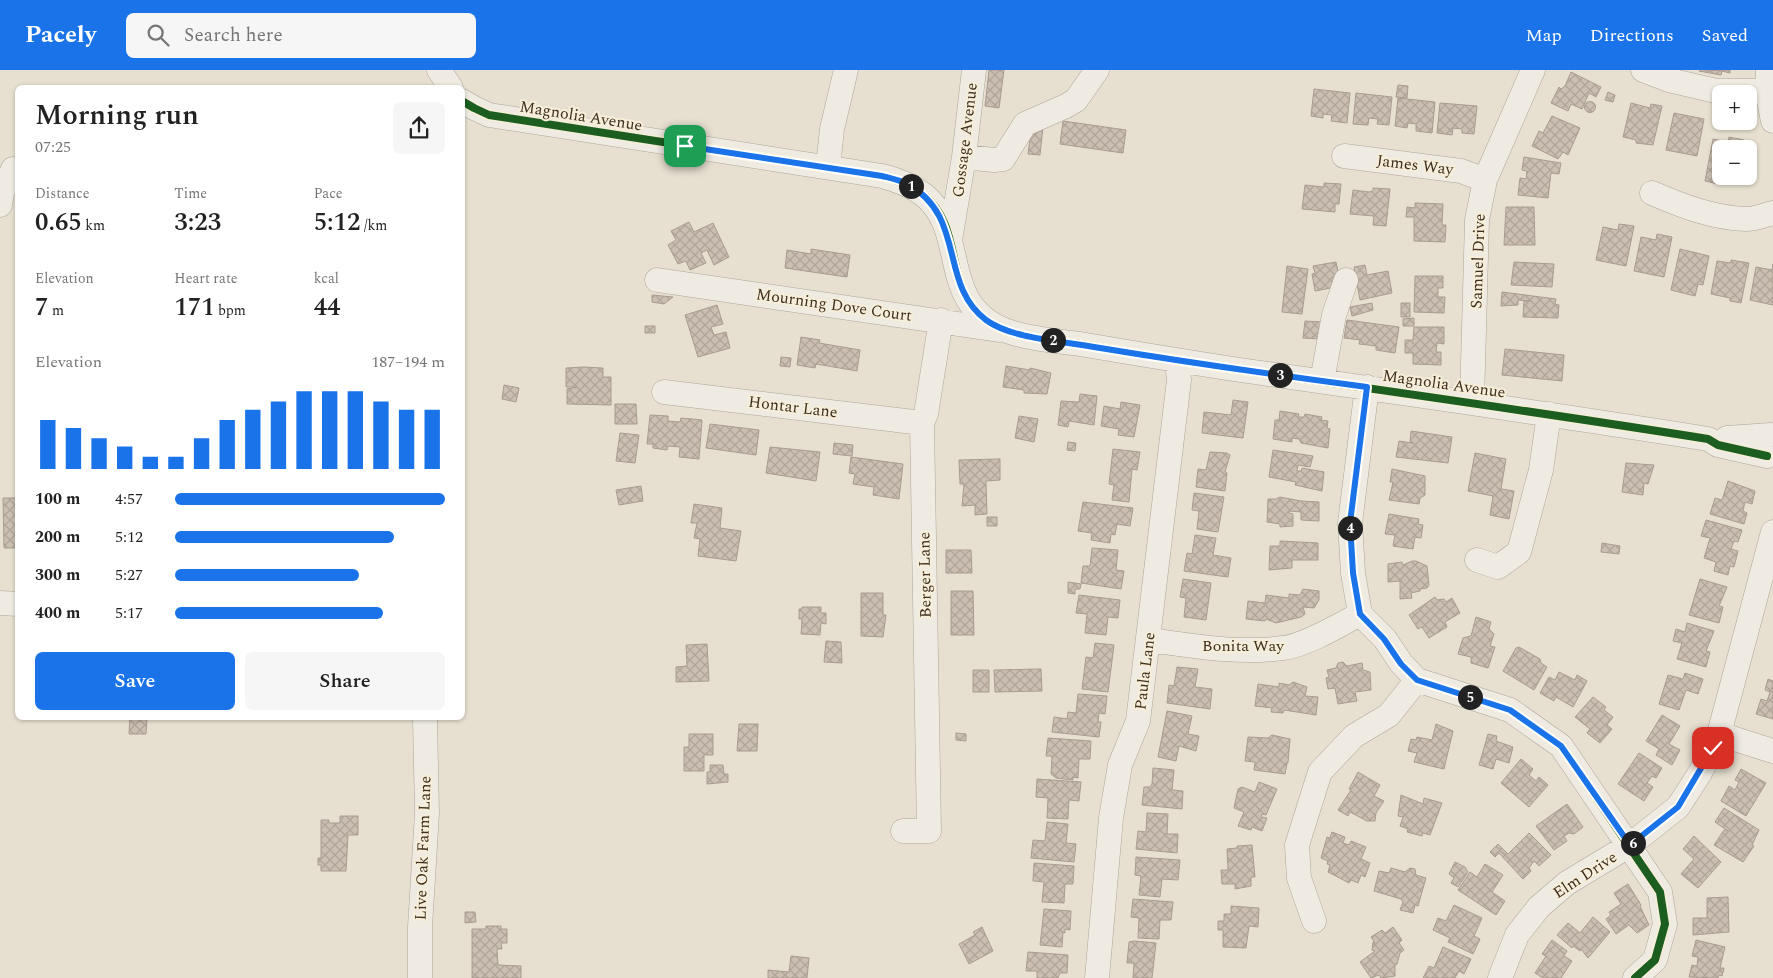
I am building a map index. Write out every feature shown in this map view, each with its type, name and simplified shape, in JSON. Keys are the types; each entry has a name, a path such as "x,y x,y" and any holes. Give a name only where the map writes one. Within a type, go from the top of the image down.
{"street":[{"path":"828,167 832,129 846,70"},
{"name":"Gossage Avenue","path":"950,240 964,157 974,70"},
{"path":"964,157 1003,159 1025,124 1076,100 1097,70"},
{"name":"Samuel Drive","path":"1472,402 1477,220 1485,180 1533,70"},
{"path":"1643,70 1670,80 1716,91 1767,81 1773,121"},
{"name":"Magnolia Avenue","path":"465,102 489,115 828,167 882,176 906,183 925,196 937,211 950,240 960,287 970,304 985,319 1011,332 1176,360 1472,402 1708,439 1721,436 1771,448"},
{"name":"James Way","path":"1344,156 1461,171 1485,180"},
{"path":"0,206 10,169"},
{"path":"1652,193 1681,206 1715,216 1748,219 1773,213"},
{"name":"Mourning Dove Court","path":"657,280 941,320 1011,332"},
{"path":"1322,381 1334,315 1346,280"},
{"name":"Berger Lane","path":"903,831 929,831 922,423 926,414 941,320"},
{"name":"Paula Lane","path":"1097,978 1111,818 1120,765 1138,721 1149,640 1179,380 1176,360"},
{"path":"1367,387 1350,523 1353,573 1360,614 1384,639 1401,664 1417,680 1510,710 1561,746 1630,845 1660,892 1665,924 1655,960 1635,978"},
{"name":"Hontar Lane","path":"664,392 922,423"},
{"path":"1477,560 1498,567 1519,552 1541,470 1550,414"},
{"name":"Elm Drive","path":"1500,978 1516,935 1539,907 1567,883 1630,845 1678,807 1711,754 1719,734 1773,532"},
{"path":"0,603 15,604"},
{"name":"Bonita Way","path":"1149,640 1217,650 1284,648 1327,631 1360,614"},
{"path":"1314,921 1299,878 1297,845 1320,772 1354,736 1389,716 1417,680"},
{"name":"Live Oak Farm Lane","path":"420,978 420,928 427,813 426,720"},
{"path":"1719,734 1773,751"}],"building":[{"path":"989,70 1004,70 999,108 985,106"},
{"path":"1730,70 1730,73 1722,71 1721,75 1699,71"},
{"path":"1571,72 1601,87 1596,97 1589,93 1582,109 1571,104 1568,111 1551,103 1559,87 1561,89 1565,86"},
{"path":"1398,85 1408,86 1407,98 1396,97"},
{"path":"1314,89 1350,93 1347,123 1331,121 1332,115 1323,114 1323,118 1311,116"},
{"path":"1608,92 1615,95 1613,102 1605,100"},
{"path":"1356,93 1392,97 1389,125 1377,124 1378,119 1369,118 1368,125 1353,124"},
{"path":"1398,98 1435,102 1432,133 1416,131 1416,124 1408,123 1407,128 1395,126"},
{"path":"1588,102 1592,102 1595,107 1594,111 1588,112 1585,109 1585,105"},
{"path":"1440,103 1477,106 1474,134 1462,133 1462,129 1453,128 1452,135 1437,133"},
{"path":"1631,103 1650,108 1651,104 1662,106 1653,145 1636,143 1636,140 1623,137"},
{"path":"1674,113 1704,119 1697,156 1666,150"},
{"path":"1552,116 1580,128 1568,155 1563,152 1558,159 1532,146 1539,131 1543,133"},
{"path":"1063,121 1126,130 1123,153 1060,144"},
{"path":"1043,127 1040,155 1028,154 1031,132"},
{"path":"1729,137 1744,140 1728,140"},
{"path":"1712,144 1712,183 1705,181"},
{"path":"1524,157 1561,163 1559,174 1551,173 1548,198 1518,195 1520,178 1526,179 1527,171 1522,170"},
{"path":"1324,183 1341,184 1339,204 1335,204 1335,212 1302,209 1305,185 1324,187"},
{"path":"1373,188 1390,189 1386,226 1373,225 1374,216 1350,214 1353,190 1369,192 1373,191"},
{"path":"1415,203 1443,204 1442,225 1446,225 1445,242 1414,241 1414,217 1406,217 1407,207 1415,208"},
{"path":"1506,207 1534,207 1535,245 1504,245"},
{"path":"689,222 694,232 713,223 729,257 714,265 707,250 701,253 706,263 690,270 686,261 678,264 668,245 676,240 671,231"},
{"path":"1619,224 1634,226 1626,266 1596,260 1603,227 1618,230"},
{"path":"1657,234 1672,237 1664,277 1634,271 1641,237 1656,240"},
{"path":"811,249 850,255 847,277 785,268 787,250 811,254"},
{"path":"1680,249 1709,256 1703,285 1698,284 1695,296 1671,290"},
{"path":"1731,260 1749,263 1741,303 1730,301 1730,298 1711,294 1717,261 1731,263"},
{"path":"1336,262 1341,286 1315,291 1312,274 1315,273 1313,266"},
{"path":"1514,262 1554,264 1552,287 1511,285"},
{"path":"1773,264 1773,305 1750,300 1756,267 1772,270"},
{"path":"1365,265 1367,275 1388,271 1392,293 1360,300 1354,267"},
{"path":"1287,266 1308,269 1302,314 1282,312"},
{"path":"1415,276 1443,276 1443,288 1438,288 1438,297 1445,297 1444,313 1414,312"},
{"path":"1502,292 1556,299 1555,304 1559,305 1558,318 1523,317 1524,301 1530,301 1518,300 1518,305 1501,306"},
{"path":"652,295 673,297 664,304 652,302"},
{"path":"1372,303 1373,310 1352,316 1350,307"},
{"path":"1401,303 1410,303 1410,317 1401,317"},
{"path":"717,305 723,324 711,327 714,335 726,332 730,348 698,357 685,315"},
{"path":"1414,318 1414,326 1403,326 1403,319"},
{"path":"1347,320 1399,327 1395,353 1376,350 1376,346 1359,344 1360,340 1344,338"},
{"path":"1305,321 1322,322 1320,339 1303,338"},
{"path":"645,326 655,326 655,333 645,333"},
{"path":"1414,327 1444,327 1444,344 1437,343 1436,352 1441,352 1441,365 1413,364 1413,353 1405,353 1405,340 1413,340"},
{"path":"801,337 820,340 819,343 860,350 857,371 816,364 815,368 797,365"},
{"path":"1505,349 1564,355 1562,381 1502,375"},
{"path":"781,357 791,358 790,367 780,366"},
{"path":"1006,366 1030,370 1030,368 1051,373 1047,394 1024,393 1024,390 1003,387"},
{"path":"566,368 603,368 603,377 611,377 611,405 567,404 567,389 577,387 566,387"},
{"path":"504,385 519,388 516,402 502,399"},
{"path":"1080,394 1097,396 1094,425 1069,421 1068,427 1058,425 1061,401 1079,402"},
{"path":"1233,400 1248,402 1243,438 1202,433 1204,412 1231,415"},
{"path":"1121,402 1140,405 1134,437 1118,435 1119,429 1101,426 1104,406 1120,409"},
{"path":"615,404 636,404 637,424 615,424"},
{"path":"1280,411 1299,414 1298,417 1304,417 1305,414 1322,417 1321,420 1328,421 1327,428 1330,429 1328,448 1301,443 1299,439 1292,438 1292,442 1273,439 1275,420 1279,420"},
{"path":"650,415 668,416 668,421 680,422 681,418 702,420 699,459 679,457 680,447 668,446 667,450 653,448 653,444 647,444"},
{"path":"1019,416 1038,419 1034,442 1015,438"},
{"path":"710,424 759,430 756,455 706,448"},
{"path":"1411,431 1452,437 1448,463 1396,457 1399,441 1412,443 1410,442"},
{"path":"620,433 639,435 635,463 616,461"},
{"path":"1068,442 1076,443 1075,451 1067,450"},
{"path":"834,443 853,445 852,456 833,454"},
{"path":"770,447 820,452 816,481 766,473"},
{"path":"1113,449 1140,452 1137,470 1132,469 1129,502 1112,500 1114,485 1109,484"},
{"path":"1273,450 1313,456 1310,467 1298,465 1297,471 1301,471 1302,468 1324,472 1322,491 1295,485 1296,482 1269,477"},
{"path":"1210,452 1227,453 1230,455 1225,472 1227,473 1225,491 1196,487 1198,469 1206,470"},
{"path":"1475,453 1506,459 1501,489 1514,491 1509,519 1490,515 1493,496 1468,491"},
{"path":"851,457 903,464 899,499 873,495 874,487 853,484 855,474 849,473"},
{"path":"1000,459 1000,480 986,481 987,514 975,515 975,505 962,506 964,484 960,484 959,460"},
{"path":"1626,463 1654,465 1648,484 1644,483 1643,495 1622,492"},
{"path":"1392,469 1425,476 1425,495 1420,498 1419,504 1389,500 1393,482 1390,482"},
{"path":"1728,481 1755,491 1752,504 1745,502 1743,511 1747,513 1744,524 1710,514 1715,498 1722,500"},
{"path":"641,486 643,501 619,505 616,490"},
{"path":"1194,493 1224,497 1218,532 1197,529 1199,511 1192,510"},
{"path":"1280,497 1319,502 1319,521 1301,520 1301,512 1289,511 1289,513 1293,514 1293,526 1280,527 1280,524 1267,522 1268,499"},
{"path":"3,498 15,498 15,548 4,548"},
{"path":"1083,502 1133,508 1130,526 1117,524 1115,535 1111,534 1110,543 1091,540 1092,533 1078,531"},
{"path":"694,504 722,508 720,528 741,531 736,561 698,556 700,539 694,538 697,523 691,523"},
{"path":"1389,514 1419,519 1418,524 1423,525 1421,538 1415,537 1413,549 1393,546 1395,535 1385,534"},
{"path":"987,517 997,517 997,526 987,526"},
{"path":"1706,520 1742,530 1738,542 1734,541 1731,549 1738,551 1734,567 1730,566 1728,575 1714,571 1716,562 1704,558 1710,538 1701,536"},
{"path":"1195,535 1216,538 1213,555 1231,558 1228,577 1184,571 1187,553 1192,554"},
{"path":"1280,541 1318,543 1318,560 1292,560 1292,568 1269,570 1270,546 1280,546"},
{"path":"1602,543 1620,546 1619,554 1601,552"},
{"path":"1092,548 1118,550 1116,570 1124,571 1121,589 1081,583 1083,566 1090,566"},
{"path":"946,550 971,550 972,573 946,573"},
{"path":"1412,561 1427,566 1429,585 1427,588 1411,593 1412,598 1400,599 1400,581 1388,582 1388,564 1402,562 1403,565"},
{"path":"1183,579 1211,583 1206,620 1184,617 1186,598 1180,597"},
{"path":"1700,579 1727,587 1719,606 1723,607 1719,623 1689,615"},
{"path":"1068,582 1081,584 1080,589 1075,589 1075,594 1068,593"},
{"path":"1303,589 1319,591 1319,600 1314,608 1303,607 1305,614 1301,617 1276,623 1266,619 1265,621 1246,619 1248,601 1265,603 1266,595 1289,598 1289,594 1300,595"},
{"path":"951,591 973,591 974,635 951,635"},
{"path":"861,593 883,593 883,615 886,615 883,637 861,636"},
{"path":"1079,595 1120,600 1118,618 1108,617 1106,635 1085,633 1087,614 1076,613"},
{"path":"1435,597 1437,600 1444,599 1446,602 1452,598 1460,613 1445,622 1447,627 1429,638 1422,627 1418,629 1409,615"},
{"path":"802,607 821,607 821,613 826,613 826,624 821,623 820,635 801,634 802,619 799,619 799,609 802,609"},
{"path":"1476,617 1491,622 1489,629 1494,634 1490,646 1495,647 1488,668 1471,663 1471,657 1458,654 1463,638 1471,636"},
{"path":"1687,623 1714,631 1706,651 1710,652 1706,667 1677,659 1682,643 1673,641 1676,629 1685,632"},
{"path":"826,641 841,642 842,663 824,662"},
{"path":"1095,643 1114,645 1108,692 1082,689 1086,657 1093,658"},
{"path":"707,644 709,681 676,682 676,667 687,666 686,645"},
{"path":"1519,647 1540,659 1541,663 1547,667 1534,690 1503,671 1516,648"},
{"path":"1343,662 1347,666 1362,663 1363,670 1370,672 1371,690 1355,692 1357,701 1338,704 1335,688 1328,689 1326,678 1329,677 1327,670 1336,668 1338,663"},
{"path":"1177,667 1198,669 1195,687 1212,689 1210,709 1167,703 1169,685 1174,686"},
{"path":"1041,669 1042,691 995,692 994,670"},
{"path":"973,670 989,670 989,692 973,692"},
{"path":"1559,672 1575,680 1577,675 1587,681 1573,707 1556,697 1554,701 1540,693 1549,677 1555,680"},
{"path":"1685,673 1703,679 1698,694 1686,690 1679,710 1659,704 1668,675 1683,679"},
{"path":"1768,679 1773,681 1773,719 1756,714 1761,699 1767,701 1770,692 1765,690"},
{"path":"1293,682 1307,687 1305,696 1318,697 1316,715 1284,710 1283,713 1271,712 1272,708 1255,706 1258,684 1279,687 1279,683 1289,685"},
{"path":"1078,694 1107,696 1105,714 1099,713 1098,722 1101,722 1099,737 1052,732 1054,717 1067,719 1068,712 1076,713"},
{"path":"1593,697 1606,707 1604,710 1613,717 1607,725 1612,729 1600,743 1587,733 1590,729 1575,717"},
{"path":"1167,711 1192,716 1188,734 1199,736 1196,751 1179,746 1176,761 1158,757"},
{"path":"1662,715 1680,726 1669,744 1680,750 1672,765 1656,755 1659,749 1646,741"},
{"path":"130,720 147,720 146,734 129,734"},
{"path":"739,724 758,724 757,751 737,751"},
{"path":"1436,724 1453,731 1444,769 1414,762 1417,753 1408,751 1411,739 1416,740 1417,737 1432,740"},
{"path":"956,733 966,734 966,741 956,740"},
{"path":"689,734 713,734 713,755 704,755 704,771 684,771 684,747 689,747"},
{"path":"1488,734 1497,736 1496,741 1513,747 1509,763 1496,759 1493,769 1479,765"},
{"path":"1272,735 1290,739 1288,763 1284,764 1287,764 1285,774 1254,770 1255,762 1245,761 1248,737 1268,738"},
{"path":"1048,738 1091,741 1090,759 1079,759 1078,778 1073,777 1073,780 1056,778 1051,774 1052,756 1046,756"},
{"path":"1639,753 1662,768 1656,778 1652,776 1647,783 1653,787 1644,801 1618,784"},
{"path":"1521,759 1533,769 1529,775 1536,781 1539,777 1548,785 1529,807 1501,783"},
{"path":"710,765 723,765 724,774 728,774 728,782 707,784 707,772 710,772"},
{"path":"1153,768 1174,770 1172,790 1183,791 1182,809 1142,805 1144,787 1150,787 1152,784"},
{"path":"1741,769 1766,783 1746,816 1721,801 1729,786 1735,790 1739,782 1735,780"},
{"path":"1358,772 1380,785 1374,796 1384,801 1376,813 1375,821 1367,821 1350,812 1348,816 1338,810 1351,790 1349,789"},
{"path":"1037,779 1081,782 1079,801 1069,800 1068,819 1047,818 1048,798 1036,797"},
{"path":"1259,782 1277,789 1266,815 1262,814 1261,817 1267,818 1262,831 1252,827 1251,830 1238,826 1244,812 1234,808 1238,789 1242,787 1255,792"},
{"path":"1401,795 1423,804 1424,798 1442,803 1430,835 1423,833 1422,836 1407,832 1408,829 1400,826 1403,817 1398,816"},
{"path":"1567,804 1583,827 1574,834 1569,833 1564,836 1567,841 1554,850 1536,826"},
{"path":"1724,808 1759,830 1752,845 1754,846 1743,862 1714,845 1724,830 1728,831 1715,822"},
{"path":"1147,813 1168,814 1167,834 1178,834 1177,853 1136,849 1138,831 1146,832"},
{"path":"340,816 358,816 358,835 348,835 346,871 321,871 321,865 318,865 318,858 321,858 321,820 329,820 329,823 340,823"},
{"path":"1047,822 1068,824 1066,843 1076,844 1074,862 1031,858 1033,840 1045,841"},
{"path":"1332,832 1345,837 1343,843 1349,845 1351,841 1366,847 1361,859 1370,863 1365,877 1361,875 1358,883 1351,880 1349,883 1328,872 1330,865 1327,864 1328,861 1321,858 1327,837 1330,838"},
{"path":"1529,833 1551,855 1539,866 1534,861 1529,868 1531,871 1523,879 1499,853 1495,857 1490,852 1498,844 1508,854"},
{"path":"1694,836 1721,862 1698,888 1681,874 1694,859 1683,849"},
{"path":"1252,845 1255,877 1251,877 1251,886 1235,889 1235,884 1222,884 1221,870 1228,870 1227,849"},
{"path":"1136,857 1180,860 1178,880 1162,879 1160,897 1139,895 1141,876 1135,875"},
{"path":"1455,862 1465,867 1468,872 1458,887 1451,883 1454,878 1449,874"},
{"path":"1034,863 1074,866 1073,884 1065,884 1064,903 1042,902 1044,882 1033,881"},
{"path":"1485,864 1503,875 1492,892 1505,901 1496,915 1458,890 1470,872 1477,877"},
{"path":"1391,868 1405,872 1410,868 1415,869 1416,875 1426,878 1418,906 1415,905 1413,913 1400,910 1403,902 1401,899 1374,891 1379,871 1389,873"},
{"path":"1628,884 1641,905 1649,925 1637,933 1629,925 1616,934 1606,919 1611,915 1609,912 1621,904 1614,893"},
{"path":"1728,897 1729,932 1693,935 1693,918 1707,918 1707,898"},
{"path":"1133,899 1173,902 1171,920 1160,920 1159,939 1138,938 1139,918 1131,917"},
{"path":"1454,905 1482,918 1474,936 1480,939 1473,954 1448,942 1450,938 1433,930 1438,918 1446,921"},
{"path":"1231,906 1259,908 1258,927 1249,926 1246,948 1223,947 1223,930 1218,930 1218,921 1224,921 1224,914 1231,914"},
{"path":"1044,909 1071,911 1070,930 1065,929 1065,933 1063,932 1062,947 1040,945"},
{"path":"465,912 475,912 476,922 465,923"},
{"path":"1593,917 1610,932 1588,958 1581,949 1580,951 1573,946 1572,948 1557,935 1568,923 1580,933"},
{"path":"486,926 501,926 501,929 507,929 507,943 501,943 502,949 497,949 498,965 521,966 521,978 472,978 472,929 486,929"},
{"path":"982,927 993,951 969,964 959,944 975,935 973,932"},
{"path":"1393,927 1402,940 1399,943 1404,950 1400,953 1395,965 1395,976 1381,978 1379,975 1371,978 1360,962 1375,951 1372,950 1373,942 1375,943 1371,937 1382,930 1385,933"},
{"path":"1552,940 1567,951 1564,956 1572,961 1561,978 1543,978 1535,973 1546,956 1542,954"},
{"path":"1696,940 1725,947 1720,968 1724,968 1722,976 1719,975 1718,978 1689,977 1692,965 1697,966 1698,957 1692,956"},
{"path":"1129,942 1156,943 1152,978 1133,978 1134,963 1127,963"},
{"path":"1443,947 1471,959 1464,974 1459,971 1455,978 1423,978 1429,966 1434,968"},
{"path":"1028,952 1068,955 1067,973 1060,973 1058,978 1037,978 1037,971 1026,971"},
{"path":"791,956 809,958 807,978 768,978 768,970 789,972"}],"cycle path":[{"path":"465,103 489,115 882,176 904,183 924,195 938,211 946,228 962,286 971,304 985,319 1016,334 1240,370 1708,439 1718,445 1767,456"},
{"path":"1367,387 1350,523 1353,573 1360,614 1385,639 1401,663 1417,680 1510,710 1561,746 1660,892 1665,924 1655,960 1635,978"}],"route":[{"path":"685,146 882,176 906,183 925,196 937,211 950,240 960,287 970,304 985,319 997,327 1011,332 1176,360 1367,387 1350,523 1353,573 1360,614 1384,639 1401,664 1417,680 1510,710 1561,746 1630,845 1678,807 1713,748"}]}
